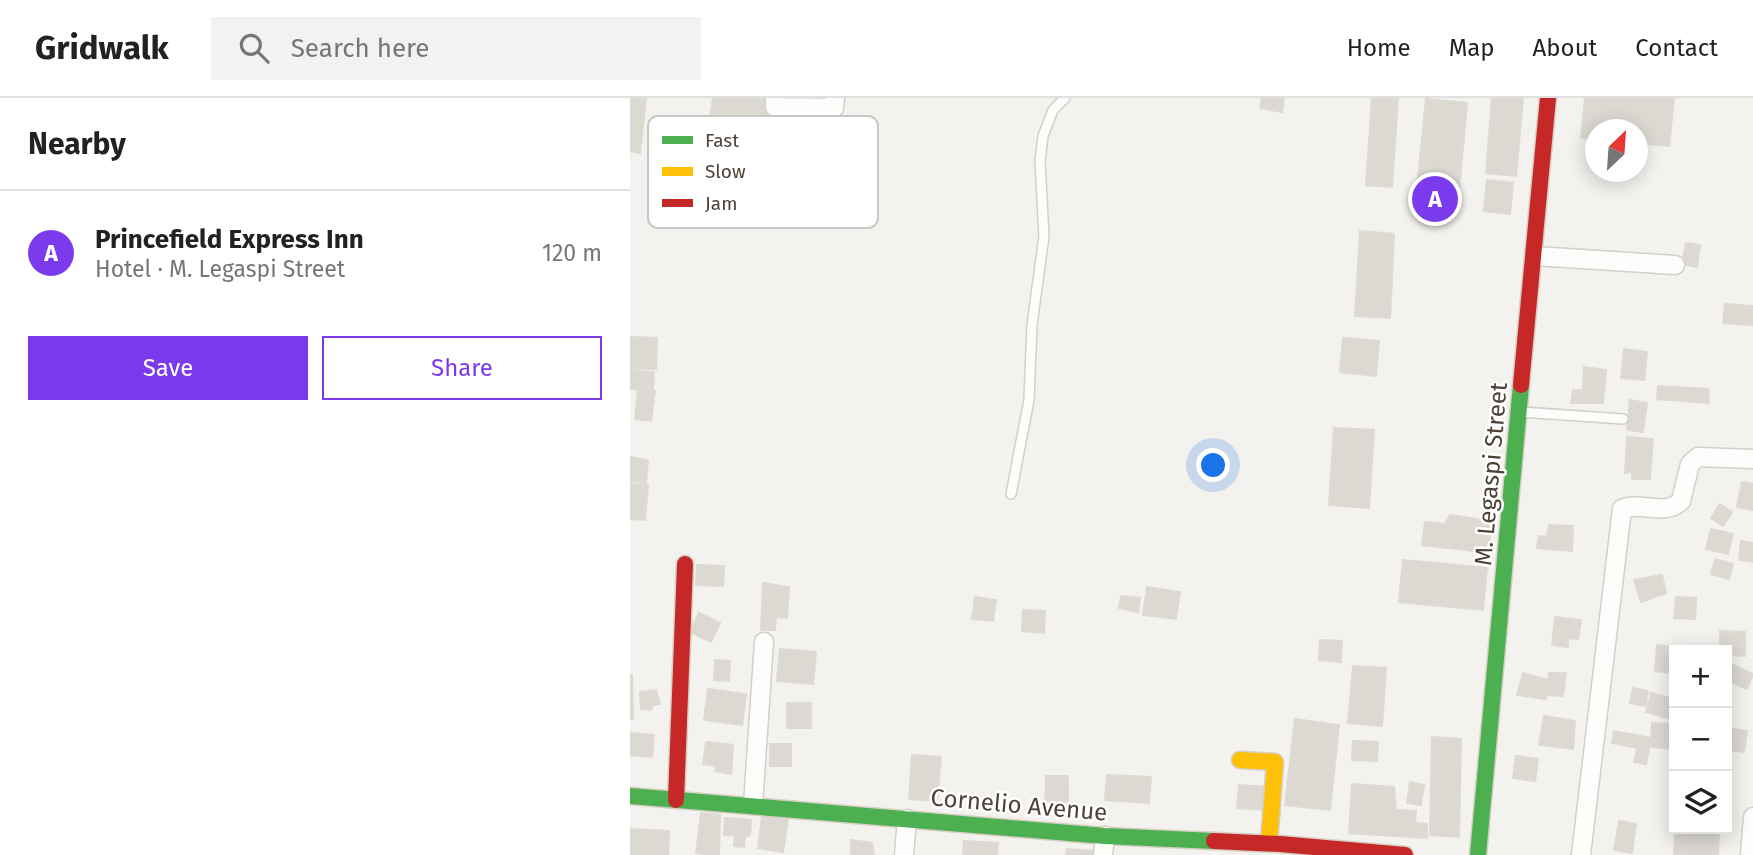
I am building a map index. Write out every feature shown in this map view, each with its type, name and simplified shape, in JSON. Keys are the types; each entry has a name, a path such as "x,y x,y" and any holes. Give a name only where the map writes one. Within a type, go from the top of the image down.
{"street":[{"path":"775,98 775,107 810,108 834,108 835,98"},
{"name":"M. Legaspi Street","path":"1478,855 1548,98"},
{"path":"1535,257 1675,265"},
{"path":"1581,855 1622,509 1628,506 1663,508 1678,505 1690,464 1698,457 1753,460"},
{"path":"676,800 685,564"},
{"path":"753,805 764,642"},
{"path":"1240,760 1275,762 1276,847"},
{"name":"Cornelio Avenue","path":"630,796 1105,836 1405,855"},
{"path":"1750,855 1753,817"},
{"path":"904,855 907,819"},
{"path":"1103,855 1105,836"}],"lane":[{"path":"1011,494 1029,400 1032,325 1044,236 1040,161 1043,135 1053,110 1065,98"},
{"path":"1520,411 1623,419"}],"building":[{"path":"630,98 646,99 640,153 630,151"},
{"path":"713,98 769,98 767,116 710,116"},
{"path":"1262,98 1284,98 1282,112 1260,108"},
{"path":"1372,98 1398,98 1392,187 1366,185"},
{"path":"1492,98 1523,98 1516,176 1486,173"},
{"path":"1585,98 1674,98 1669,146 1648,144 1648,119 1585,119 1585,138 1581,138"},
{"path":"1426,99 1467,103 1458,202 1416,198"},
{"path":"1487,180 1513,183 1510,214 1484,211"},
{"path":"1360,231 1394,234 1390,318 1355,316"},
{"path":"1686,243 1700,245 1697,267 1682,264"},
{"path":"1725,304 1753,306 1753,325 1723,323"},
{"path":"630,337 657,338 656,369 630,369"},
{"path":"1343,338 1379,341 1376,376 1340,372"},
{"path":"1624,349 1647,352 1644,380 1621,378"},
{"path":"1584,367 1606,370 1603,403 1571,403 1573,390 1583,390"},
{"path":"630,371 654,372 653,390 630,389"},
{"path":"1658,386 1708,389 1709,403 1657,399"},
{"path":"638,389 655,391 651,421 635,419"},
{"path":"1630,400 1647,403 1643,432 1627,430"},
{"path":"1334,428 1374,430 1369,508 1329,505"},
{"path":"1627,437 1653,439 1650,479 1632,479 1632,472 1625,473"},
{"path":"630,457 648,460 646,483 630,481"},
{"path":"1742,482 1753,484 1753,510 1737,507"},
{"path":"630,484 648,485 645,520 630,519"},
{"path":"1720,504 1732,512 1723,526 1711,518"},
{"path":"1450,515 1491,521 1489,553 1422,545 1425,522 1445,524"},
{"path":"1549,525 1573,526 1572,551 1537,548 1539,536 1547,537"},
{"path":"1711,529 1733,534 1728,554 1706,549"},
{"path":"1741,541 1753,543 1753,562 1739,560"},
{"path":"1715,559 1733,564 1729,579 1711,574"},
{"path":"1403,560 1487,568 1483,610 1399,602"},
{"path":"697,565 724,566 723,586 696,585"},
{"path":"1662,575 1666,593 1641,602 1634,580"},
{"path":"763,583 789,587 787,618 776,617 775,630 761,630"},
{"path":"1147,587 1180,592 1176,619 1143,615"},
{"path":"1121,596 1140,598 1138,612 1119,608"},
{"path":"975,597 996,600 993,621 972,619"},
{"path":"1676,597 1696,598 1695,619 1674,618"},
{"path":"1023,610 1045,611 1044,633 1022,631"},
{"path":"699,613 720,623 711,642 690,632"},
{"path":"1555,617 1581,620 1578,639 1568,638 1568,647 1552,645"},
{"path":"1720,631 1745,632 1745,656 1732,655 1732,645 1720,645"},
{"path":"1320,640 1342,641 1341,662 1319,660"},
{"path":"1657,645 1669,646 1669,672 1655,671"},
{"path":"780,649 816,652 813,684 777,681"},
{"path":"715,660 730,661 729,681 714,680"},
{"path":"1732,664 1753,674 1747,689 1732,682"},
{"path":"1353,666 1386,668 1382,726 1348,723"},
{"path":"1523,673 1548,680 1546,699 1517,695"},
{"path":"1549,673 1566,673 1563,696 1546,695"},
{"path":"632,675 633,719 630,719"},
{"path":"1633,688 1648,691 1645,706 1630,703"},
{"path":"708,689 746,694 742,725 704,720"},
{"path":"656,690 660,704 653,705 651,710 641,709 640,692"},
{"path":"1651,693 1669,698 1669,719 1646,712"},
{"path":"787,703 811,703 811,728 787,728"},
{"path":"1544,716 1575,721 1573,749 1539,745"},
{"path":"1295,719 1339,725 1330,810 1285,805"},
{"path":"1652,723 1669,724 1669,748 1651,747"},
{"path":"1732,729 1747,731 1744,752 1732,751"},
{"path":"1614,731 1651,738 1646,764 1634,762 1637,748 1612,743"},
{"path":"631,733 654,735 652,757 630,755"},
{"path":"1432,737 1461,739 1459,837 1430,835"},
{"path":"1353,741 1378,742 1377,761 1352,760"},
{"path":"706,742 733,745 731,774 715,771 716,766 703,764"},
{"path":"770,744 791,744 791,766 770,766"},
{"path":"912,755 941,757 937,801 909,799"},
{"path":"1516,756 1538,759 1535,781 1513,778"},
{"path":"1107,775 1151,777 1149,803 1105,800"},
{"path":"1046,776 1068,776 1068,812 1045,812"},
{"path":"1410,782 1424,785 1421,805 1407,803"},
{"path":"1352,784 1394,787 1396,810 1416,811 1415,823 1427,824 1427,838 1349,833"},
{"path":"1239,785 1266,787 1264,810 1237,808"},
{"path":"701,813 720,815 719,855 696,853"},
{"path":"762,816 788,819 783,852 758,848"},
{"path":"725,818 751,820 750,835 745,837 744,847 734,846 735,835 724,835"},
{"path":"1619,821 1636,824 1632,853 1614,850"},
{"path":"630,829 669,831 668,855 630,855"},
{"path":"1675,834 1719,834 1718,855 1674,855"},
{"path":"851,840 872,843 874,855 851,855"},
{"path":"964,841 998,843 997,855 963,855"},
{"path":"1067,849 1094,851 1093,855 1066,855"}],"traffic: fast":[{"path":"1478,855 1521,385"},
{"path":"630,796 1105,836 1214,841"}],"traffic: slow":[{"path":"1240,760 1275,762 1269,843"}],"traffic: jam":[{"path":"1521,385 1548,98"},
{"path":"676,800 685,564"},
{"path":"1214,841 1405,855"}],"place":[{"name":"Princefield Express Inn","path":"1435,199"}]}
